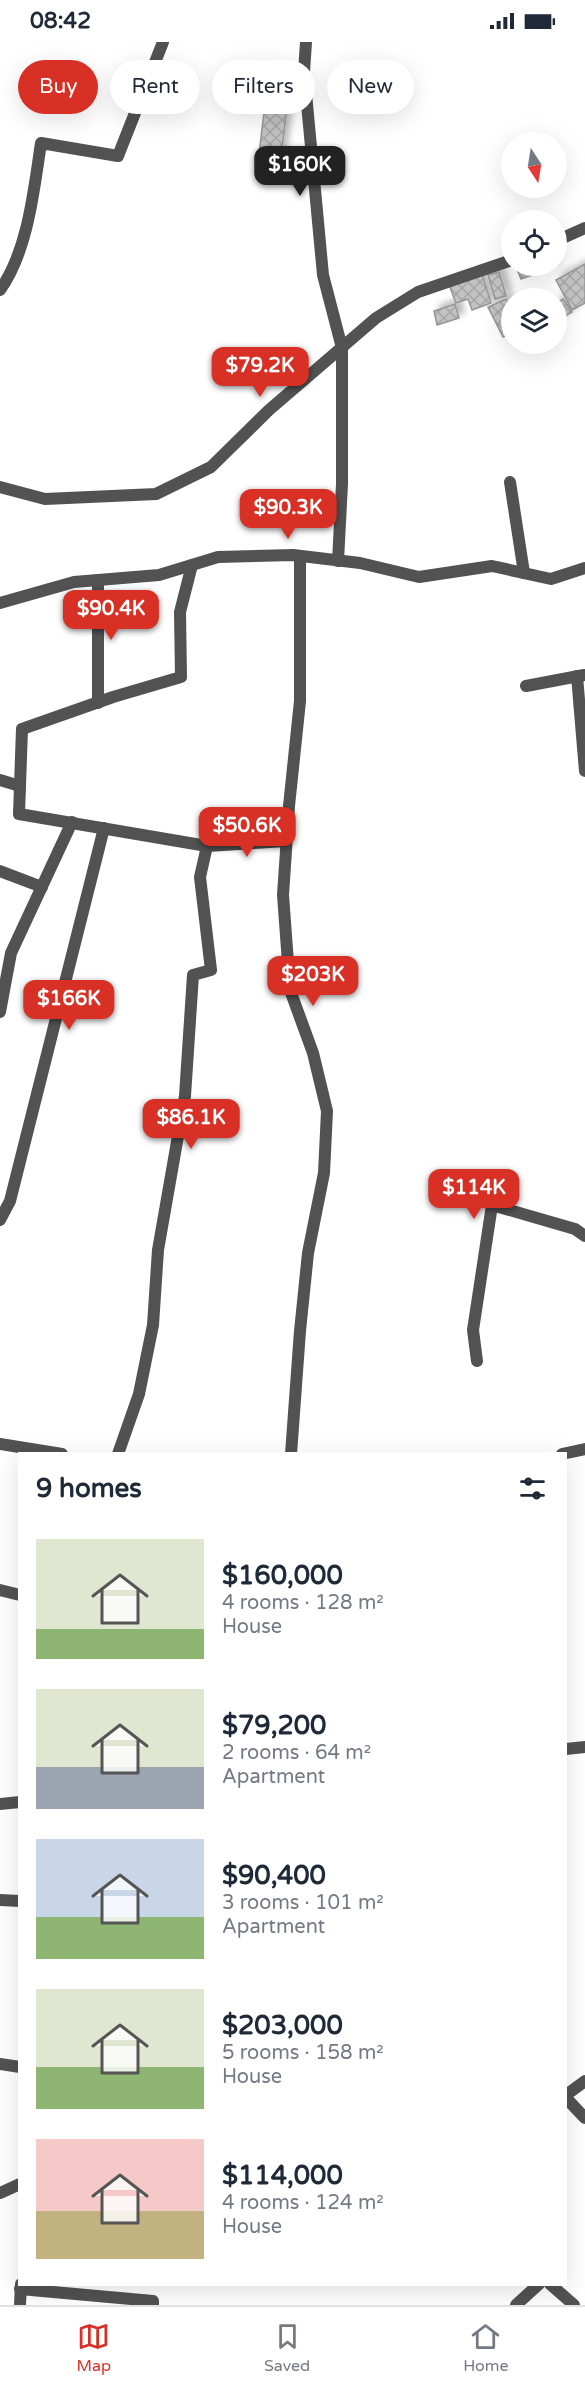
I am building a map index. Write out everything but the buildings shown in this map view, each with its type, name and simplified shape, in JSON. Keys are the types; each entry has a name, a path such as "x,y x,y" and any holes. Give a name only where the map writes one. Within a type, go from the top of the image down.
{"street":[{"path":"0,290 9,278 30,214 41,142 118,156 163,42"},
{"path":"306,42 304,72 323,275 342,348 342,484 338,561"},
{"path":"567,236 585,228"},
{"path":"0,487 45,499 156,494 211,467 269,410 376,318 418,292 501,264"},
{"path":"510,482 524,573"},
{"path":"291,1452 308,1253 324,1173 327,1112 313,1053 291,990 283,895 300,701 300,556"},
{"path":"0,603 74,582 159,575 218,558 300,556 419,577 492,566 551,579 585,568"},
{"path":"192,565 180,612 182,677 22,729 20,814 207,846 286,841"},
{"path":"98,580 98,703"},
{"path":"526,686 581,676 585,771"},
{"path":"0,780 20,786"},
{"path":"0,1012 11,953 72,822"},
{"path":"0,1221 10,1201 104,828"},
{"path":"119,1452 139,1394 153,1325 158,1250 185,1096 193,975 211,970 200,878 207,846"},
{"path":"0,871 42,887"},
{"path":"477,1361 472,1330 492,1205 575,1229 585,1236"},
{"path":"0,1444 50,1452"},
{"path":"567,1453 585,1449"},
{"path":"0,1590 18,1594"},
{"path":"567,1749 585,1748"},
{"path":"0,1804 18,1802"},
{"path":"0,1900 18,1901"},
{"path":"0,2064 18,2067"},
{"path":"567,2095 585,2081"},
{"path":"567,2097 585,2118"},
{"path":"0,2193 18,2185"},
{"path":"516,2305 537,2286"},
{"path":"552,2286 574,2305"},
{"path":"20,2305 20,2287 153,2301 153,2305"}]}
